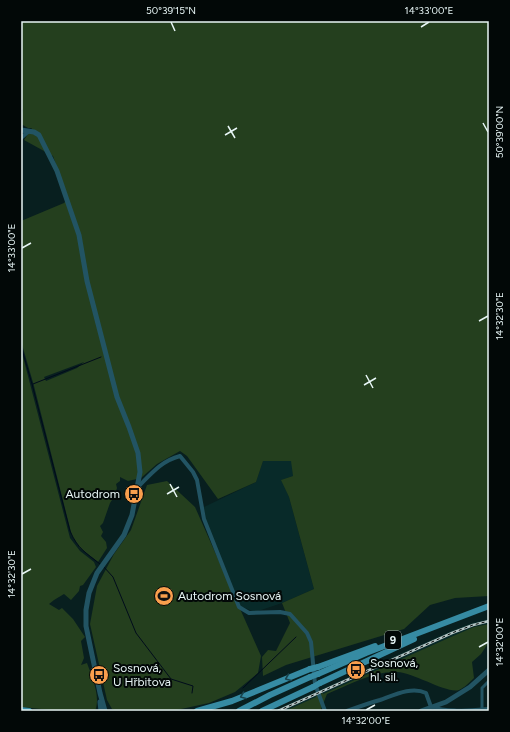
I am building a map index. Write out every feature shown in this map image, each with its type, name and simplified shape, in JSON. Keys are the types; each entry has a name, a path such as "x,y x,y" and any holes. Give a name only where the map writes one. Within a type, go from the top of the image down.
{"main road":[{"name":"9","path":"318,674 366,653 489,606"},
{"name":"9","path":"239,711 310,677 489,610"},
{"name":"9","path":"198,711 232,701 363,649 436,627"},
{"name":"9","path":"262,711 415,638"},
{"path":"21,710 29,711"}],"street":[{"path":"21,130 39,134 57,171 79,235 89,288 117,396 138,454 140,472 132,515 124,535 97,573 89,593 86,610 86,626 100,693 106,711"},
{"path":"21,135 29,131"},
{"path":"21,138 29,131"},
{"path":"137,488 159,466 170,459 180,456 193,472 197,480 204,519 239,607 249,614 280,612 290,614 307,633 311,642 315,684 325,711"},
{"path":"421,711 446,702 470,687 489,670"},
{"path":"481,710 482,688 489,681"},
{"path":"347,711 398,693 421,690 426,693 431,707 438,710 455,711 489,709"},
{"path":"100,693 101,711"}],"shaded area":[{"path":"263,461 292,461 293,476 282,480 289,497 314,589 282,603 255,612 240,606 206,521 204,507 256,482"},
{"path":"489,619 489,624 474,627 323,694 322,693 316,696 317,697 285,711 273,711 451,631 472,623"}],"green space":[{"path":"21,21 489,21 489,596 455,598 430,605 404,629 286,665 263,676 262,657 268,650 276,651 290,623 282,603 314,589 289,497 281,480 293,476 291,461 263,461 256,482 218,499 187,456 180,451 157,464 141,478 128,481 120,477 120,481 116,484 117,488 114,497 110,503 103,523 100,526 103,532 101,536 106,542 107,548 98,562 80,548 72,536 21,341 21,221 64,203 68,199 53,156 24,140 32,128 28,128 21,124 21,115 23,110 21,107","holes":["84,362 77,368 46,381 44,377"]},
{"path":"21,349 70,538 80,551 94,562 96,567 83,585 80,586 79,591 71,600 64,594 49,604 59,610 62,608 73,619 85,637 81,641 84,658 81,665 87,663 93,681 97,700 95,711 61,711 21,707"},
{"name":"Autodrom Sosnová","path":"167,481 195,507 261,656 258,673 235,692 209,703 172,711 118,711 112,709 107,700 90,624 97,586 114,554 131,530 147,485"},
{"path":"489,624 489,642 481,654 472,662 474,678 459,690 447,689 404,673 388,672 361,679 327,694 321,711 285,711 474,627"}],"waterway":[{"path":"21,346 70,531 79,546 100,564"},
{"path":"33,384 101,357"},
{"path":"103,566 113,577 136,633 171,679 193,686 192,693"},
{"path":"243,688 296,637"}],"railway":[{"path":"278,711 452,633 489,621"}],"place":[{"name":"Autodrom","path":"134,494"},
{"name":"Autodrom Sosnová","path":"164,596"},
{"name":"Sosnová, hl. sil.","path":"356,670"},
{"name":"Sosnová, U Hřbitova","path":"99,675"}]}
